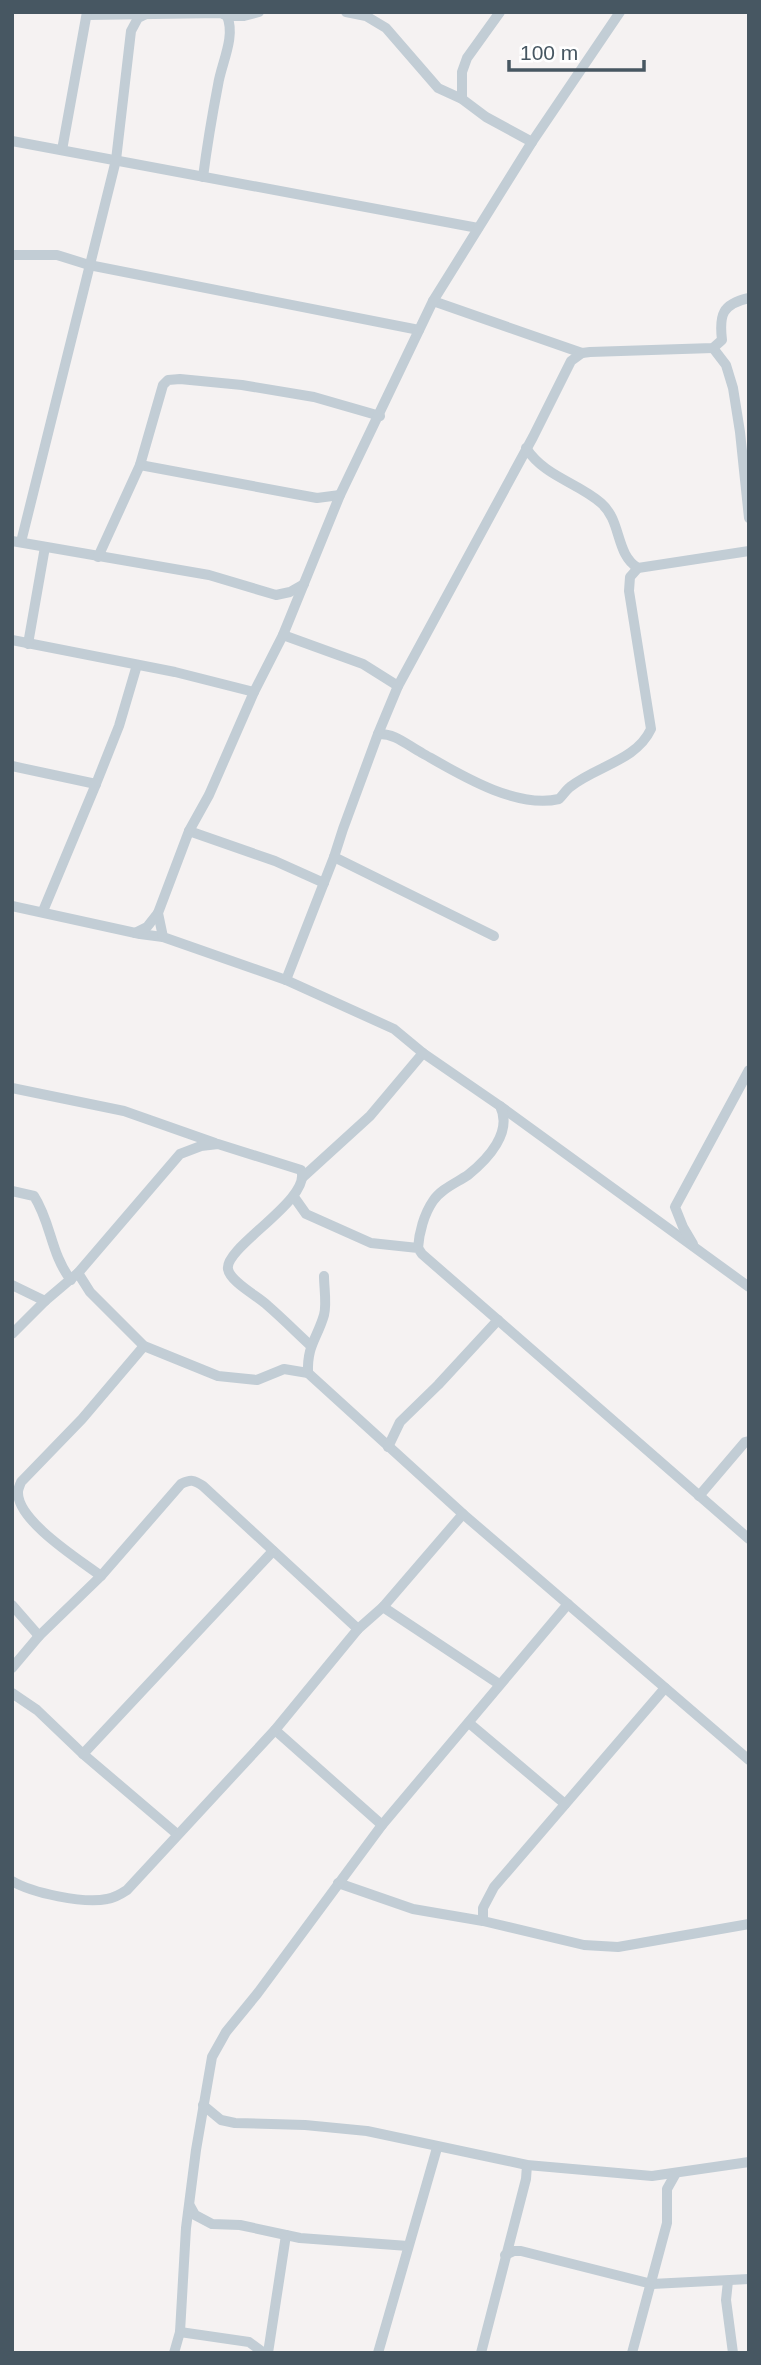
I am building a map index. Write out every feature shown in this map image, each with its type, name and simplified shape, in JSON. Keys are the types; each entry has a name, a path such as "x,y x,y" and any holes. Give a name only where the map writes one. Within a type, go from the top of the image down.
{"street":[{"path":"62,150 87,14 221,13 227,16 244,16 259,12"},
{"path":"346,12 366,16 386,28 438,88 531,142"},
{"path":"461,99 462,72 467,58 500,12"},
{"path":"135,933 147,927 158,913 189,831 209,795 254,692 283,635 340,495 433,301 531,142 620,12"},
{"path":"146,14 138,18 131,31 116,160 16,542 209,575 276,595 290,592 304,584"},
{"path":"203,177 220,74 227,48 227,16"},
{"path":"12,141 478,229"},
{"path":"12,255 57,255 89,265 419,330"},
{"path":"433,301 582,354 713,348 722,340 721,314 739,300 749,298"},
{"path":"564,348 568,366"},
{"path":"713,348 726,365 745,431 749,519"},
{"path":"286,980 398,686 568,366 582,354"},
{"path":"98,557 140,465 163,385 168,380 192,380 280,391 314,397 380,415"},
{"path":"526,448 539,464 603,504 618,533 624,555 638,568"},
{"path":"514,470 539,464"},
{"path":"140,465 317,498 340,495"},
{"path":"28,644 45,547"},
{"path":"378,733 390,734 505,795 542,801 559,799 569,787 643,742 651,729 629,591 630,577 638,568 749,551"},
{"path":"283,635 363,664 398,686"},
{"path":"12,640 211,680 254,692"},
{"path":"43,911 119,726 137,665"},
{"path":"12,766 96,784"},
{"path":"189,831 275,861 324,883"},
{"path":"334,857 494,936"},
{"path":"12,906 163,937 286,980 394,1029 423,1053 749,1287"},
{"path":"158,913 163,937"},
{"path":"310,1345 266,1303 247,1291 233,1277 228,1269 229,1261 294,1197 303,1177 370,1116 423,1053"},
{"path":"698,1252 675,1207 749,1070"},
{"path":"12,1088 124,1111 301,1170 303,1177"},
{"path":"500,1106 504,1125 501,1137 468,1174 433,1200 423,1223 418,1248 749,1539"},
{"path":"179,1130 180,1154"},
{"path":"12,1334 74,1276 180,1154 201,1146 218,1144"},
{"path":"12,1191 34,1196 46,1217 57,1256 144,1346 218,1376 249,1381 284,1369 308,1373 463,1514 749,1760"},
{"path":"294,1197 306,1214 371,1242 418,1248"},
{"path":"308,1373 310,1345 325,1313 324,1276"},
{"path":"12,1285 45,1301"},
{"path":"387,1447 400,1422 498,1320"},
{"path":"101,1576 46,1533 31,1518 15,1495 21,1482 98,1402 144,1346"},
{"path":"699,1496 745,1442 749,1441"},
{"path":"12,1668 39,1636 101,1576 181,1484 188,1480 195,1480 203,1486 358,1629"},
{"path":"12,1881 38,1891 83,1899 106,1899 118,1896 137,1881 177,1834 275,1730 358,1629 383,1607 463,1514"},
{"path":"83,1754 273,1551"},
{"path":"174,2353 180,2332 190,2205 212,2057 226,2032 382,1825 568,1604"},
{"path":"12,1605 39,1636"},
{"path":"383,1607 499,1684"},
{"path":"483,1921 483,1908 494,1887 665,1688"},
{"path":"12,1693 37,1710 83,1754 177,1834"},
{"path":"470,1723 565,1804"},
{"path":"275,1730 382,1825"},
{"path":"338,1883 413,1909 483,1921 572,1944 604,1947 644,1943 749,1924"},
{"path":"203,2105 221,2120 235,2123 305,2125 367,2132 527,2165 652,2176 749,2162"},
{"path":"383,2352 408,2246 437,2148"},
{"path":"495,2353 482,2351 526,2179 527,2165"},
{"path":"632,2353 667,2223 667,2189 676,2173"},
{"path":"652,2176 667,2189"},
{"path":"190,2205 195,2215 212,2224 240,2225 286,2235 408,2246"},
{"path":"180,2332 249,2342 266,2353 286,2235"},
{"path":"505,2255 521,2251 652,2284 749,2279"},
{"path":"728,2281 726,2300 733,2353"}]}
